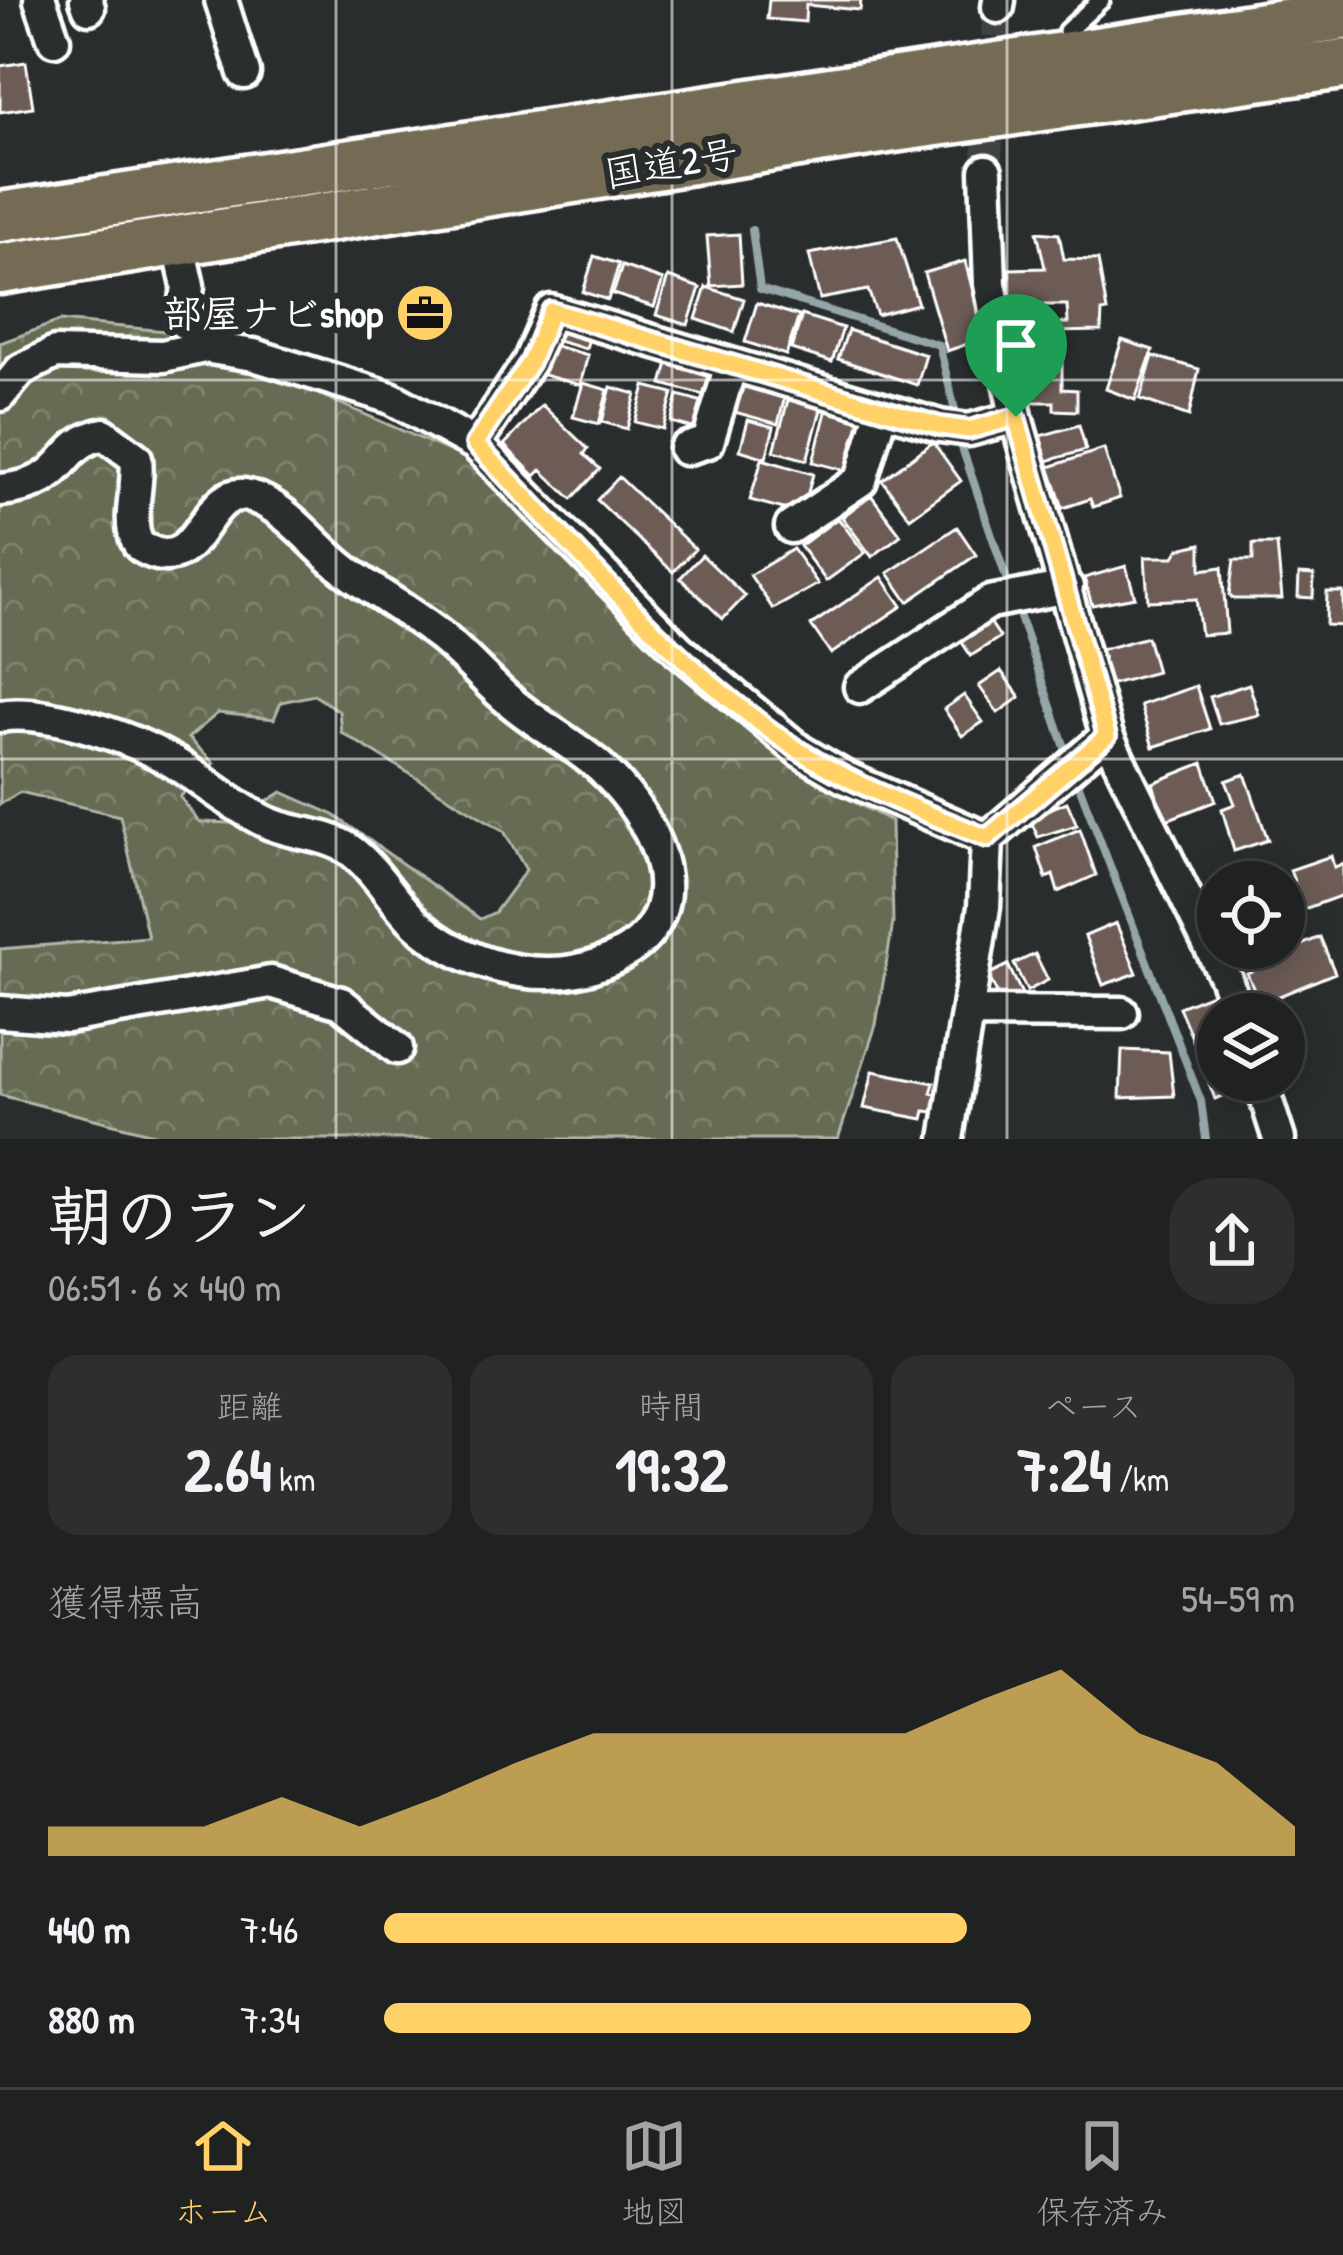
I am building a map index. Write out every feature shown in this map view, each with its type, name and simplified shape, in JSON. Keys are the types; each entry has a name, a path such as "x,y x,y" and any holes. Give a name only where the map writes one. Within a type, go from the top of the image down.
{"highway":[{"path":"397,158 1084,15 1270,0"},
{"name":"国道2号","path":"0,217 1343,15"},
{"name":"国道2号","path":"0,268 1343,64"},
{"path":"727,154 795,167 1343,94"}],"street":[{"path":"40,0 54,40"},
{"path":"220,0 244,73"},
{"path":"986,171 990,284 1016,417 1107,736 1231,993"},
{"path":"178,242 188,286 183,322 219,338 223,350"},
{"path":"475,444 530,362 551,311 957,428 1016,417"},
{"path":"0,395 21,370 55,353 164,356 204,347 254,355 391,398 475,444 679,650 800,752 844,777 987,838"},
{"path":"685,448 707,442 731,365"},
{"path":"791,527 861,480 882,409"},
{"path":"0,490 31,488 55,476 87,438 104,434 136,458 134,535 141,547 175,554 193,543 220,503 234,495 250,496 274,510 347,572 423,622 506,699 605,772 663,857 665,887 657,922 639,943 602,963 564,973 528,974 492,964 456,951 418,925 353,852 334,841 268,824 149,750 37,714 0,716"},
{"path":"860,687 990,602 1067,587"},
{"path":"947,1139 969,1012 987,838 1107,736"},
{"path":"0,1012 67,1017 271,982 340,1004 397,1048"},
{"path":"969,1012 1122,1013"},
{"path":"1267,1101 1279,1139"}],"green space":[{"path":"60,321 176,332 474,462 666,647 823,786 891,821 893,923 876,1025 838,1139 173,1139 0,1095 0,949 148,937 120,816 20,792 0,804 0,343","holes":["314,695 339,711 341,732 504,831 526,870 495,912 480,919 334,815 282,792 232,823 199,822 180,797 214,763 188,738 218,713 274,719 281,702"]}],"building":[{"path":"769,0 861,0 860,10 806,5 805,22 767,19"},
{"path":"26,62 33,107 0,112 0,66"},
{"path":"1037,232 1059,234 1064,259 1098,260 1107,311 1102,312 1101,331 1055,332 1055,323 1068,323 1067,305 1010,305 1009,269 1045,268"},
{"path":"739,234 742,284 711,286 707,236"},
{"path":"897,238 918,304 877,315 868,290 820,299 809,254"},
{"path":"594,256 619,264 608,300 583,292"},
{"path":"965,261 985,338 947,351 924,273"},
{"path":"622,266 663,280 654,307 613,294"},
{"path":"668,277 700,288 688,325 656,315"},
{"path":"706,287 744,299 734,332 696,319"},
{"path":"757,303 799,316 786,355 745,342"},
{"path":"802,315 843,328 832,362 791,349"},
{"path":"555,323 590,333 586,349 550,339"},
{"path":"848,330 926,355 917,385 838,359"},
{"path":"1122,340 1153,350 1135,400 1106,389"},
{"path":"544,343 588,355 580,385 536,373"},
{"path":"670,356 715,368 707,396 662,384"},
{"path":"1153,356 1199,369 1189,416 1140,399"},
{"path":"1026,358 1062,358 1062,389 1077,390 1077,411 1054,410 1054,402 1025,402"},
{"path":"740,379 786,392 778,424 731,411"},
{"path":"583,383 608,390 599,424 573,417"},
{"path":"645,386 673,393 663,429 635,422"},
{"path":"611,387 636,394 627,429 602,422"},
{"path":"791,389 824,399 807,460 774,451"},
{"path":"678,395 710,404 703,431 671,422"},
{"path":"542,405 588,449 584,454 600,469 572,499 541,470 535,476 504,445"},
{"path":"827,408 866,419 851,472 813,462"},
{"path":"748,420 774,427 766,458 740,450"},
{"path":"1079,425 1086,450 1047,461 1040,436"},
{"path":"933,442 961,481 910,518 882,480"},
{"path":"1104,449 1120,498 1093,507 1090,499 1063,508 1049,467"},
{"path":"762,459 813,474 802,514 750,500"},
{"path":"619,477 695,549 673,572 597,500"},
{"path":"871,495 901,535 872,557 842,517"},
{"path":"838,518 865,553 826,581 800,546"},
{"path":"957,527 976,555 908,602 888,573"},
{"path":"1201,544 1201,570 1222,567 1227,633 1201,635 1196,599 1148,601 1145,557 1174,557 1179,549"},
{"path":"1253,544 1277,544 1282,599 1234,599 1229,595 1234,560 1253,560"},
{"path":"793,549 818,584 773,609 750,575"},
{"path":"702,555 745,596 723,619 680,578"},
{"path":"1126,566 1135,597 1092,605 1084,578"},
{"path":"1299,574 1314,575 1313,598 1298,597"},
{"path":"882,577 902,606 831,654 811,625"},
{"path":"1327,592 1343,592 1343,626 1326,625"},
{"path":"986,616 1000,637 971,656 957,635"},
{"path":"1147,637 1157,672 1109,685 1100,650"},
{"path":"1001,671 1020,697 998,713 979,686"},
{"path":"1249,684 1259,715 1219,724 1210,697"},
{"path":"1196,686 1210,729 1153,747 1140,705"},
{"path":"964,695 983,722 962,736 944,709"},
{"path":"1203,763 1216,801 1164,821 1153,783"},
{"path":"1245,774 1268,840 1234,851 1222,809 1235,804 1226,781"},
{"path":"1067,802 1077,825 1038,837 1029,817"},
{"path":"1080,829 1096,875 1058,892 1053,875 1046,878 1036,847"},
{"path":"1331,856 1334,867 1343,864 1343,895 1305,909 1305,865"},
{"path":"1116,923 1137,973 1103,985 1085,936"},
{"path":"1320,937 1335,973 1287,993 1255,993 1247,973 1305,969 1305,943"},
{"path":"1035,954 1048,980 1027,991 1014,964"},
{"path":"1008,965 1022,994 1002,1004 988,975"},
{"path":"1197,1000 1197,1050 1179,1007"},
{"path":"1122,1050 1169,1052 1174,1096 1120,1098"},
{"path":"873,1071 934,1083 931,1093 941,1095 934,1112 925,1111 923,1119 864,1108"}],"waterway":[{"path":"752,230 760,289 939,345 957,418"},
{"path":"959,439 1010,589"},
{"path":"1015,603 1069,759"},
{"path":"1074,773 1201,1101 1206,1139"}],"tunnel":[{"path":"986,171 998,7"}],"place":[{"name":"部屋ナビshop","path":"425,313"}],"route":[{"path":"551,311 940,426 969,430 1016,417 1107,736 987,838 844,777 800,752 679,650 475,444 530,362 551,311"}]}
